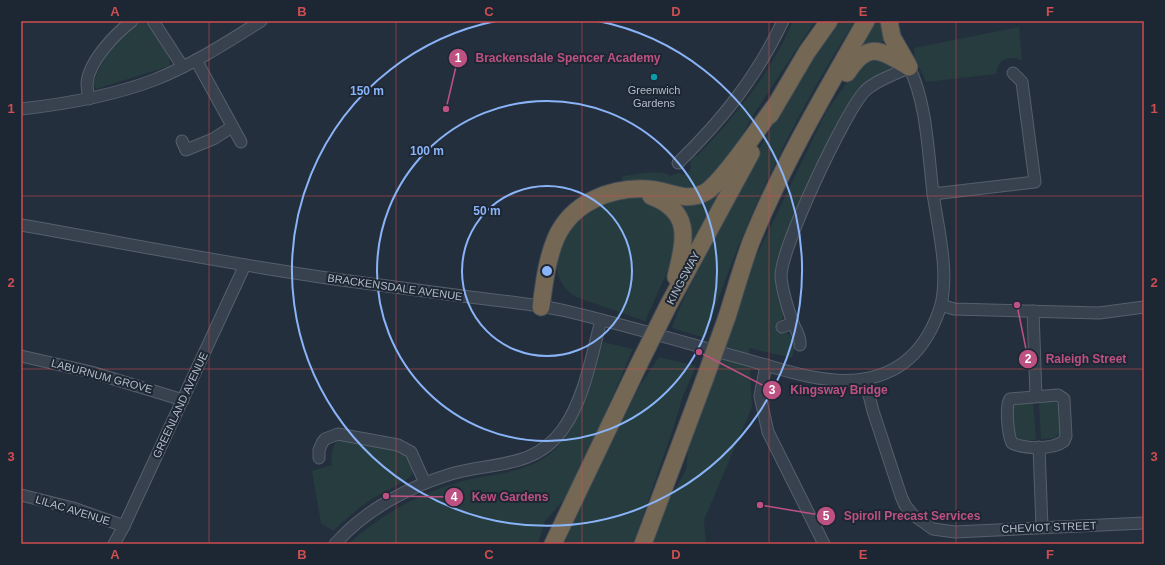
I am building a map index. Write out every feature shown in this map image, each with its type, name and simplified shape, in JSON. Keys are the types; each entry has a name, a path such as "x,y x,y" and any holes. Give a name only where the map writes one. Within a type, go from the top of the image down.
{"highway":[{"name":"KINGSWAY","path":"553,544 670,302 775,106 829,21"},
{"path":"644,544 727,317 751,243 803,134 866,21"},
{"path":"889,21 892,37 909,67"},
{"path":"803,134 860,55 872,51 878,51 909,67"},
{"path":"540,306 553,246 561,228 568,219 585,204 598,196 618,190 656,190 686,197 706,192 719,181 775,106"},
{"path":"639,189 667,204 673,209 682,227 684,248 670,302"}],"street":[{"path":"89,99 87,82 99,57 113,38 132,21"},
{"path":"153,21 183,67"},
{"path":"21,109 89,99 154,80 196,60 260,21"},
{"path":"678,163 704,138 732,106 754,76 783,21"},
{"path":"196,60 241,142"},
{"path":"800,345 800,339 793,324 781,276 783,261 788,247 834,143 859,99 870,86 909,67"},
{"name":"BRACKENSDALE AVENUE","path":"21,224 245,265 540,306 601,320 766,365 824,379 864,379 887,373 906,362 915,354 933,329 941,305 944,280 934,194 920,99 914,77 909,67"},
{"path":"934,194 1035,182 1022,82 1014,73"},
{"path":"182,141 186,150 213,139 232,127"},
{"name":"GREENLAND AVENUE","path":"114,544 124,526 245,265"},
{"path":"941,305 954,309 1099,313 1144,307"},
{"path":"1033,311 1036,396"},
{"path":"335,544 346,533 384,503 425,483 452,473 518,462 532,456 555,439 566,426 575,409 601,320"},
{"path":"782,327 793,324"},
{"name":"LABURNUM GROVE","path":"21,356 91,372 183,400"},
{"path":"766,365 760,396 768,432 824,544"},
{"name":"CHEVIOT STREET","path":"864,379 901,496 912,514 933,529 950,532 1144,523"},
{"path":"1058,395 1064,399 1064,441 1039,447 1012,443 1009,436 1008,402 1015,398 1036,396 1058,395"},
{"path":"319,458 319,450 325,439 338,434 398,445 411,452 425,483"},
{"path":"1039,447 1042,527"},
{"name":"LILAC AVENUE","path":"21,495 73,508 124,526"}],"green space":[{"path":"793,21 815,21 754,114 722,170 691,193 621,183 623,176 641,173 660,172 670,176 678,173 685,175 691,169 690,158 694,155 697,156 739,109 751,93 774,58"},
{"path":"836,21 855,21 810,96 751,215 734,256 705,338 672,328 675,318 721,221 784,105"},
{"path":"874,21 883,21 884,39 881,46 855,51"},
{"path":"140,22 148,24 166,51 170,66 96,89 93,84 96,75 111,49 124,34"},
{"path":"1019,27 1022,61 1016,58 1004,59 998,66 996,74 926,82 915,58 914,48"},
{"path":"864,58 889,63 891,71 857,91 814,172 775,268 784,310 783,318 778,322 781,333 787,333 797,339 792,358 749,348 752,407 704,520 706,544 653,544 669,500 686,470 690,432 751,267 826,112"},
{"path":"723,186 690,251 678,201"},
{"path":"630,197 646,199 671,213 678,248 645,321 576,297 563,285 557,272 558,260 563,243 580,219 586,213 601,204"},
{"path":"603,342 633,349 571,492 545,521 538,544 348,544 372,524 412,500 456,483 501,474 529,466 554,450 565,438 575,421"},
{"path":"659,357 696,366 683,396 633,544 561,544 639,387"},
{"path":"1053,400 1058,404 1060,433 1055,438 1041,439 1039,402"},
{"path":"1019,401 1033,401 1036,440 1021,441 1015,434 1013,407"},
{"path":"338,439 401,452 410,462 412,475 400,484 365,503 333,531 321,523 312,471 332,465 332,451"}],"place":[{"name":"Greenwich Gardens","path":"654,77"},
{"name":"Brackensdale Spencer Academy","path":"446,109"},
{"name":"Raleigh Street","path":"1017,305"},
{"name":"Kingsway Bridge","path":"699,352"},
{"name":"Kew Gardens","path":"386,496"},
{"name":"Spiroll Precast Services","path":"760,505"}]}
